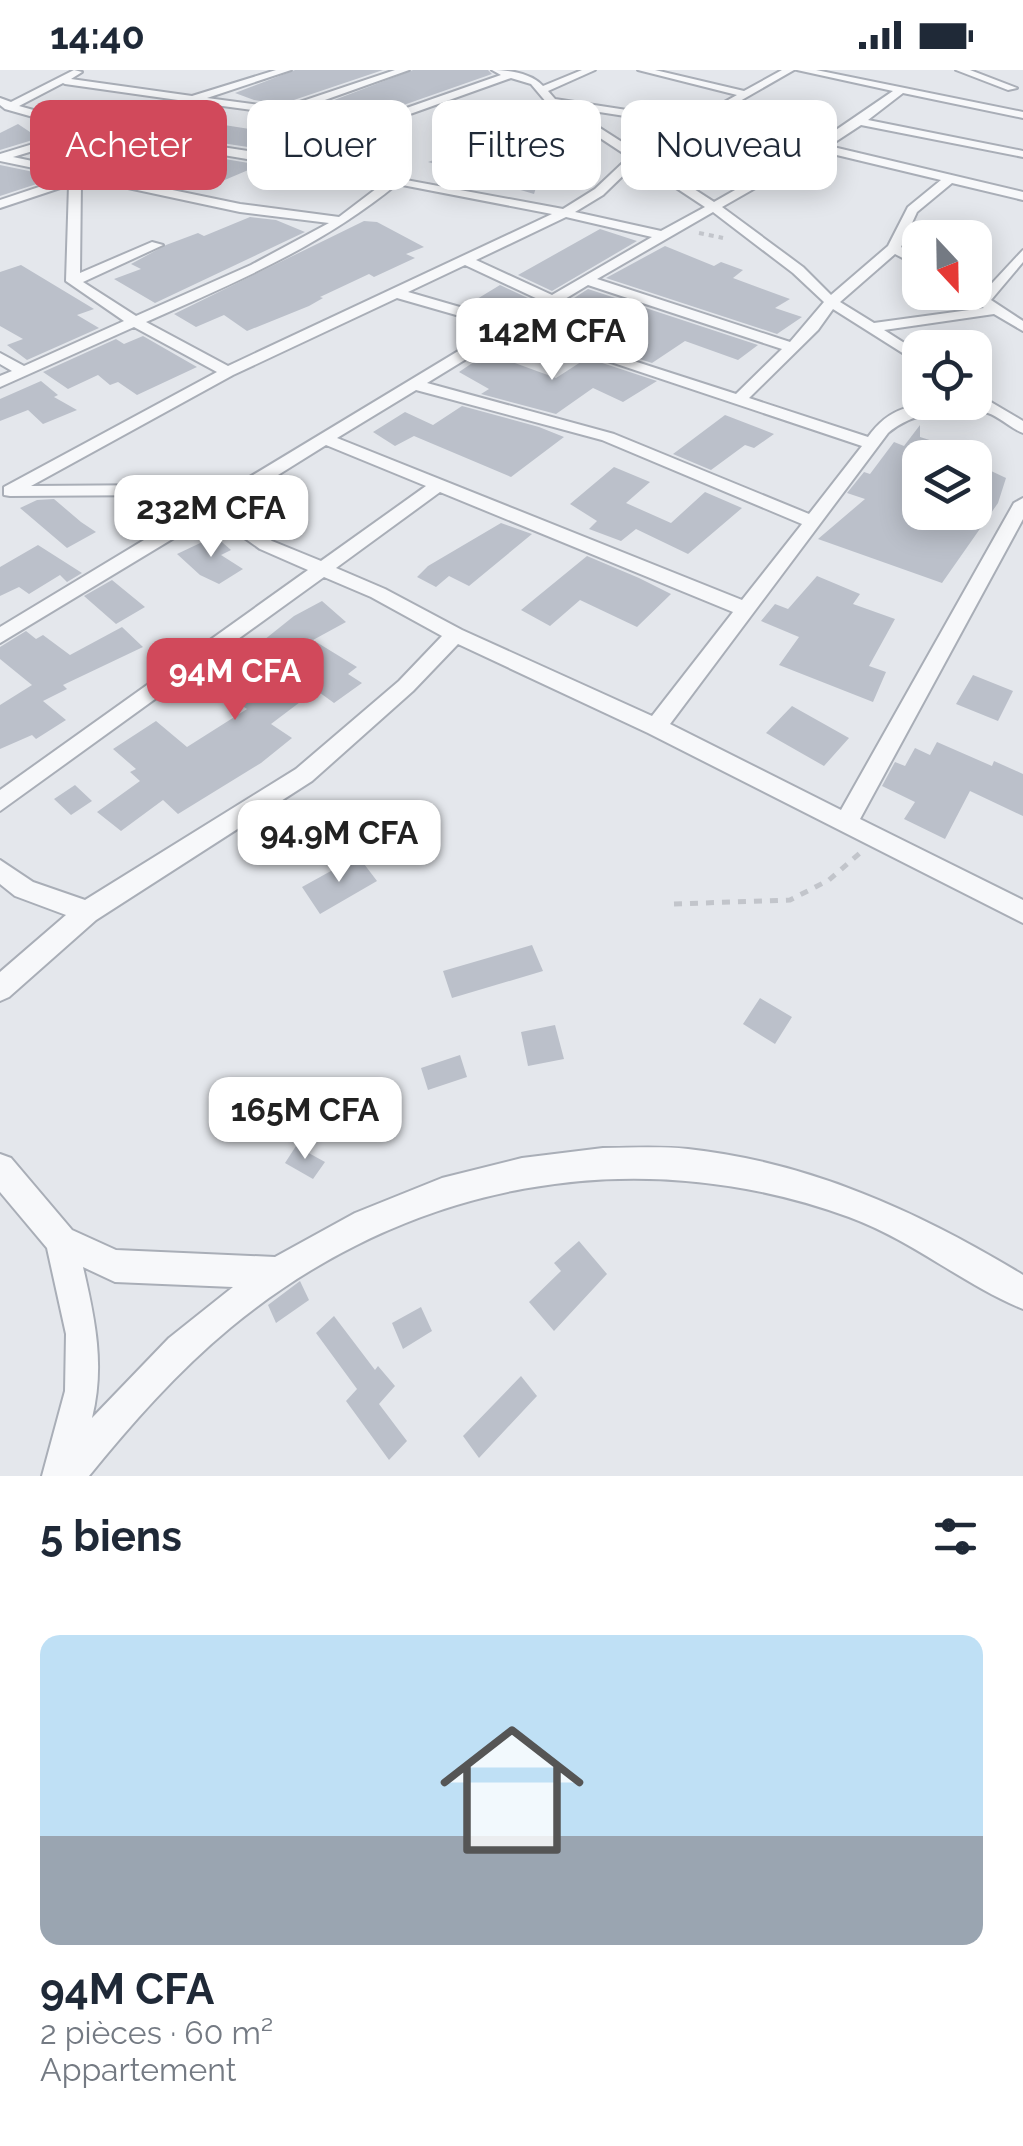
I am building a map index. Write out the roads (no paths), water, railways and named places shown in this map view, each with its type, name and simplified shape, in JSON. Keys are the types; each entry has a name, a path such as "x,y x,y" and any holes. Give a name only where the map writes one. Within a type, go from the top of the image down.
{"street":[{"path":"7,109 80,70"},
{"path":"188,100 286,70"},
{"path":"315,100 404,70"},
{"path":"497,70 512,74 621,144"},
{"path":"547,96 590,70"},
{"path":"642,70 745,94"},
{"path":"735,100 789,70"},
{"path":"805,70 1023,115"},
{"path":"960,70 1018,85"},
{"path":"412,109 512,74"},
{"path":"65,81 165,89 191,99 247,106"},
{"path":"978,106 1018,85"},
{"path":"837,135 900,90"},
{"path":"547,96 621,109"},
{"path":"857,121 1023,154"},
{"path":"0,158 30,149"},
{"path":"837,150 1023,196"},
{"path":"0,158 30,165"},
{"path":"5,493 228,372 567,212 599,192 621,171"},
{"path":"739,399 813,327 831,302 894,248 912,210 952,178"},
{"path":"412,185 666,232"},
{"path":"0,204 41,190"},
{"path":"73,281 79,190"},
{"path":"147,190 240,208 342,221"},
{"path":"0,382 256,268 342,221 382,190"},
{"path":"689,190 798,270 831,302 902,348"},
{"path":"0,636 327,440 412,384 666,232 744,190"},
{"path":"73,281 157,244"},
{"path":"894,248 902,253"},
{"path":"992,300 1023,254"},
{"path":"465,260 553,301"},
{"path":"586,280 792,347"},
{"path":"73,281 133,321 228,372"},
{"path":"399,294 514,326 872,444"},
{"path":"992,307 1023,327"},
{"path":"872,328 964,310"},
{"path":"0,358 23,372"},
{"path":"412,384 608,437 812,521"},
{"path":"656,726 872,444 881,427 904,415 946,404 993,409 1023,428"},
{"path":"327,440 745,609"},
{"path":"0,802 436,487"},
{"path":"5,493 166,490 214,509 266,545 378,593 455,636 656,726 1023,912"},
{"path":"846,822 1023,503"},
{"path":"0,989 87,912 266,802 304,774 406,686 455,636"},
{"path":"0,870 24,889 87,912"},
{"path":"63,1476 166,1363 221,1314 276,1273 374,1218 444,1190 557,1164 633,1160 729,1169 846,1200 965,1257 1023,1293"},
{"path":"0,1169 61,1241 115,1266 276,1273"},
{"path":"61,1241 82,1334 82,1391 63,1476"}]}
